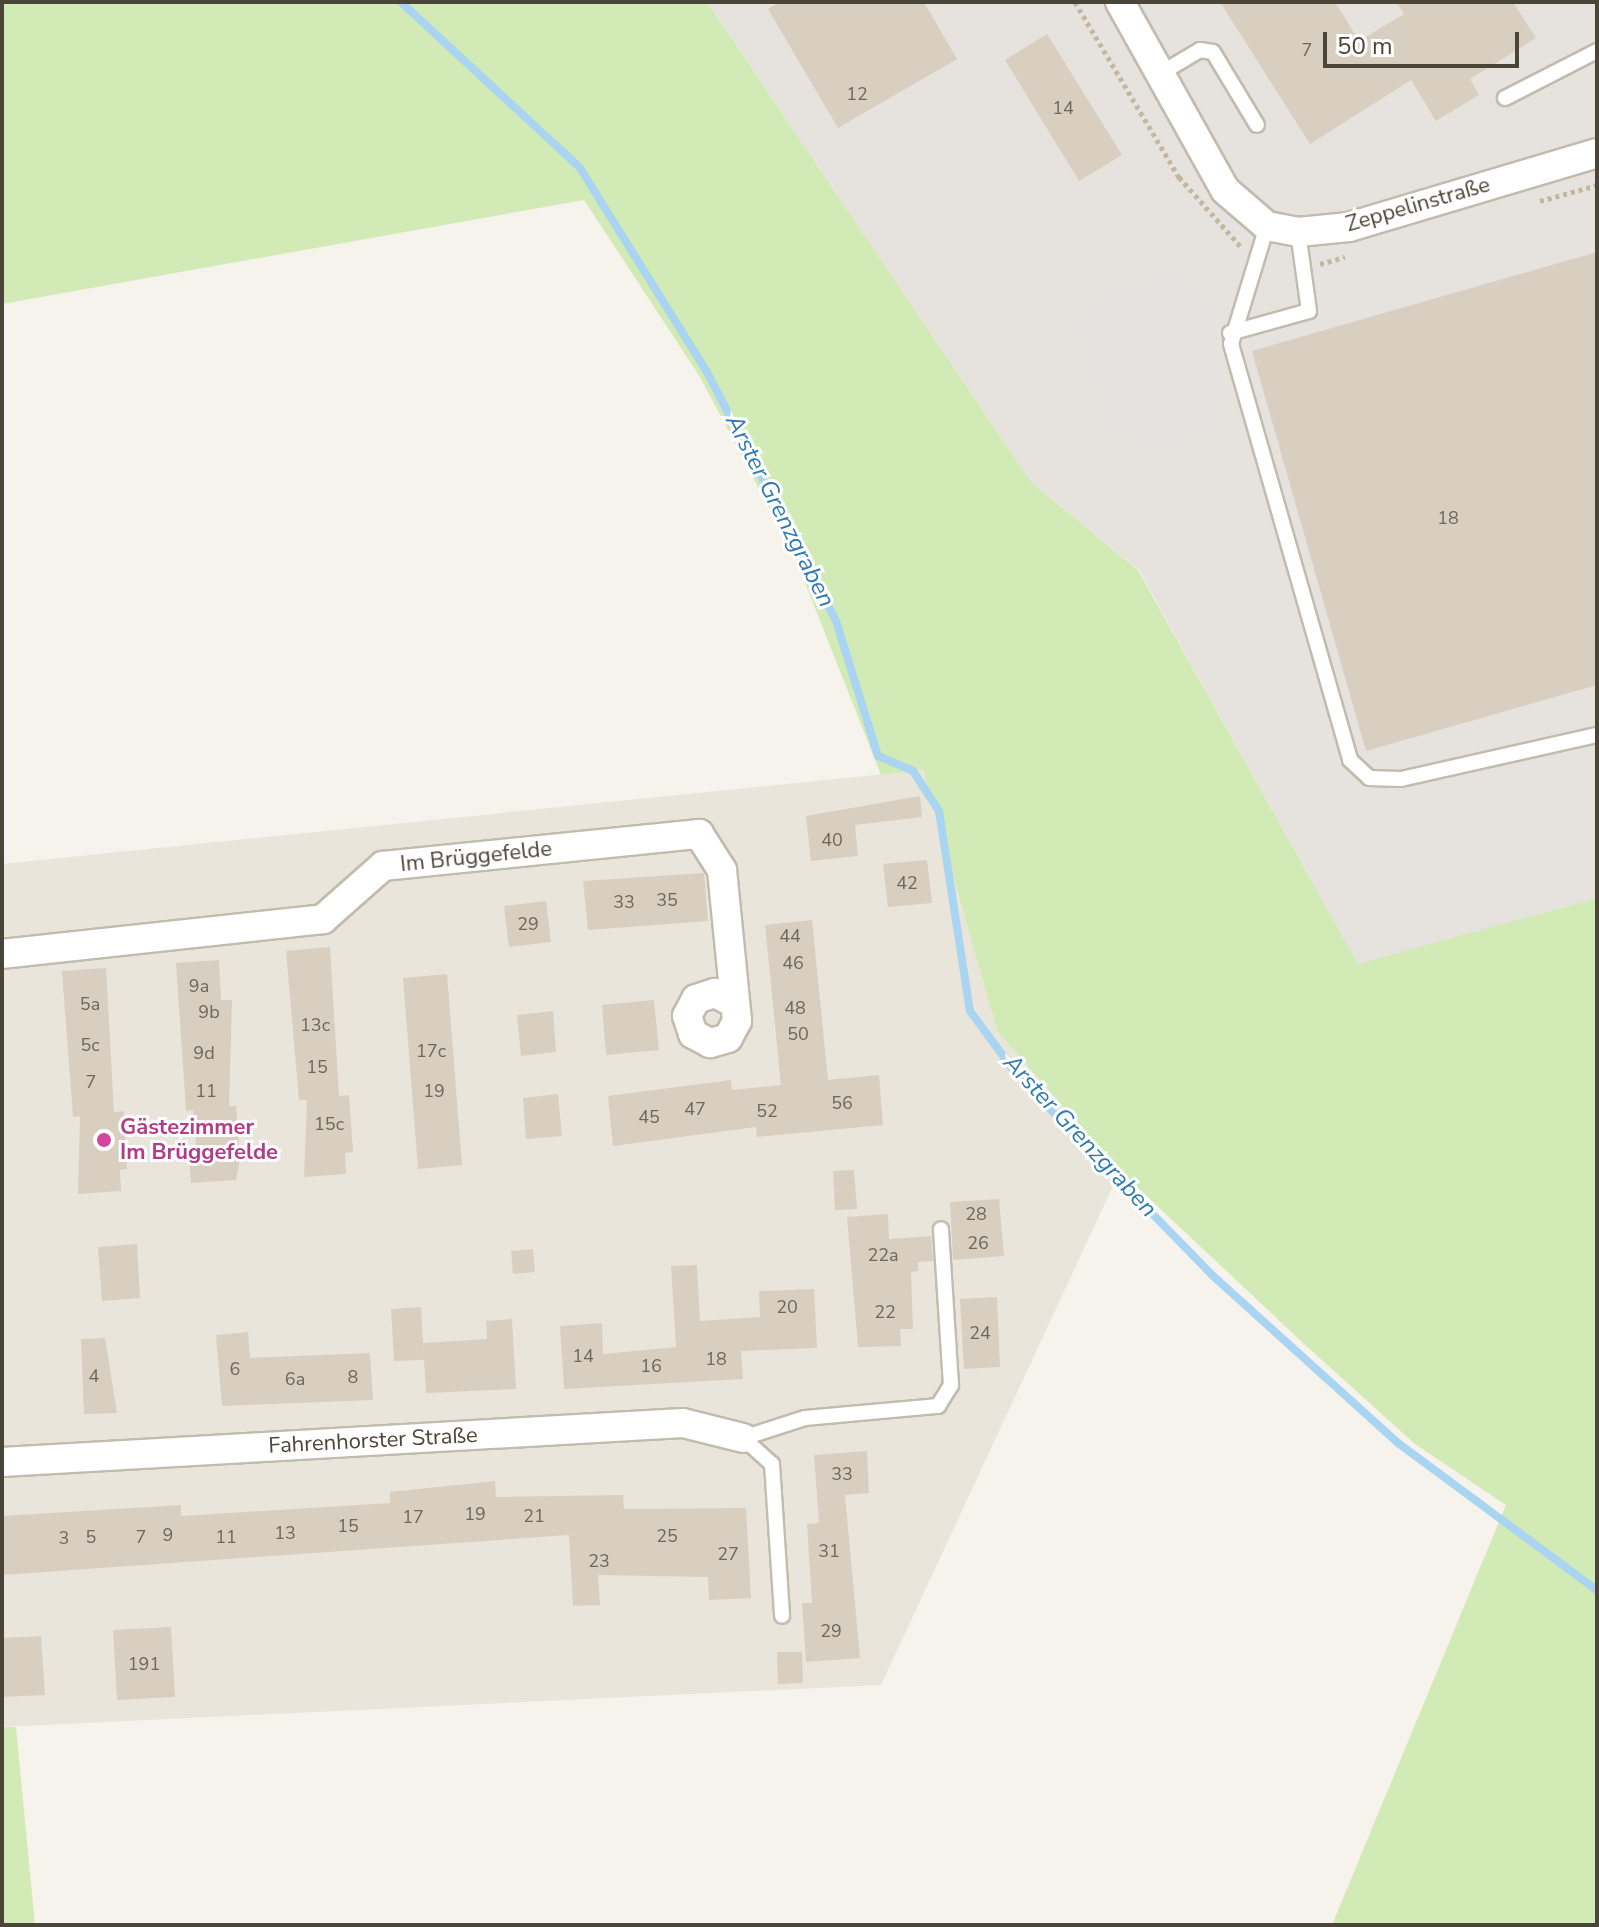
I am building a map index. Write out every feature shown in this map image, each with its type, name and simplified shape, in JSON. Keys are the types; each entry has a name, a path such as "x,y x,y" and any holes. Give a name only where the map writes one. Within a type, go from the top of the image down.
{"street":[{"name":"Zeppelinstraße","path":"1120,2 1163,72 1225,190 1267,226 1298,232 1349,227 1597,153"},
{"name":"Im Brüggefelde","path":"2,954 323,919 383,866 699,834 722,870 732,1002"},
{"name":"Fahrenhorster Straße","path":"2,1462 683,1423 743,1438"}],"lane":[{"path":"1163,72 1200,50 1213,52 1257,125"},
{"path":"1505,98 1597,51"},
{"path":"1267,226 1261,258 1230,333 1359,772 1401,779 1597,735"},
{"path":"1230,333 1309,311 1298,264 1298,232"},
{"path":"743,1438 805,1418 938,1406 951,1385 941,1229"},
{"path":"743,1438 772,1464 782,1616"}],"path":[{"path":"1075,2 1179,177 1225,235 1261,258"},
{"path":"1522,206 1597,185"},
{"path":"1298,264 1356,254"}],"shaded area":[{"path":"707,2 1597,2 1597,898 1358,965 1139,570 1031,482"},
{"path":"1175,272 1180,292 1202,286 1236,402 1217,408 1223,430 1138,455 1131,431 1111,437 1078,324 1097,318 1090,296"},
{"path":"923,770 997,1031 1120,1171 881,1685 2,1727 2,864"}],"green space":[{"path":"2,2 707,2 1031,482 1138,570 1358,964 1597,898 1597,1925 1332,1925 1506,1505 1415,1444 1303,1343 1120,1171 997,1031 923,770 881,775 794,555 700,377 584,200 2,304"},
{"path":"2,1727 16,1727 35,1925 2,1925"}],"building":[{"path":"780,2 924,2 957,59 838,128 768,9"},
{"path":"1220,2 1335,2 1359,41 1404,14 1396,2 1513,2 1536,38 1470,79 1479,95 1436,121 1411,80 1310,144"},
{"path":"1047,34 1122,155 1079,181 1005,60"},
{"path":"1597,252 1597,685 1366,751 1252,351"},
{"path":"920,796 922,817 855,825 858,856 811,861 806,816"},
{"path":"927,860 932,903 888,907 883,864"},
{"path":"704,873 708,921 588,930 583,881"},
{"path":"546,901 551,942 509,947 504,906"},
{"path":"812,920 828,1080 879,1075 883,1125 757,1137 756,1127 613,1146 608,1096 731,1080 732,1090 781,1085 765,925"},
{"path":"330,947 339,1096 349,1095 353,1152 345,1153 346,1174 304,1177 307,1100 299,1100 286,951"},
{"path":"219,960 221,1000 232,1000 229,1106 236,1106 240,1159 236,1180 191,1183 189,1157 197,1156 193,1110 186,1111 176,963"},
{"path":"106,968 114,1112 124,1111 127,1169 120,1170 121,1191 78,1194 80,1116 73,1117 62,971"},
{"path":"447,974 462,1165 418,1169 403,978"},
{"path":"654,1000 659,1050 606,1055 602,1005"},
{"path":"553,1011 556,1052 521,1056 517,1015"},
{"path":"558,1094 562,1136 526,1139 523,1098"},
{"path":"854,1170 857,1209 835,1210 833,1171"},
{"path":"999,1199 1004,1256 953,1260 950,1202"},
{"path":"888,1214 889,1239 931,1236 933,1261 918,1262 918,1271 911,1272 913,1329 900,1329 901,1346 858,1347 847,1217"},
{"path":"137,1244 140,1298 102,1301 98,1247"},
{"path":"533,1249 535,1272 513,1274 511,1251"},
{"path":"697,1265 700,1321 760,1317 759,1291 814,1289 817,1348 741,1351 743,1379 564,1389 560,1326 602,1323 603,1354 676,1347 671,1266"},
{"path":"997,1297 1000,1367 964,1369 960,1299"},
{"path":"421,1307 424,1360 394,1361 391,1309"},
{"path":"512,1319 516,1389 426,1393 423,1343 487,1339 486,1321"},
{"path":"248,1332 250,1358 370,1353 373,1400 222,1406 216,1335"},
{"path":"105,1338 117,1413 84,1414 81,1339"},
{"path":"867,1451 869,1493 845,1495 860,1658 806,1662 802,1603 812,1603 807,1524 819,1523 814,1455"},
{"path":"495,1481 496,1497 623,1495 624,1509 746,1508 751,1598 709,1600 708,1577 598,1575 600,1605 573,1606 569,1535 2,1575 2,1516 181,1505 181,1516 390,1503 390,1492"},
{"path":"171,1627 175,1697 117,1700 113,1630"},
{"path":"41,1636 45,1695 2,1697 2,1638"},
{"path":"777,1652 802,1652 803,1683 778,1684"}],"waterway":[{"name":"Arster Grenzgraben","path":"401,2 580,168 707,372 836,621 878,756 913,771 939,811 970,1011 1017,1075 1212,1275 1398,1443 1597,1590"}],"place":[{"name":"Gästezimmer Im Brüggefelde","path":"104,1140"}]}
